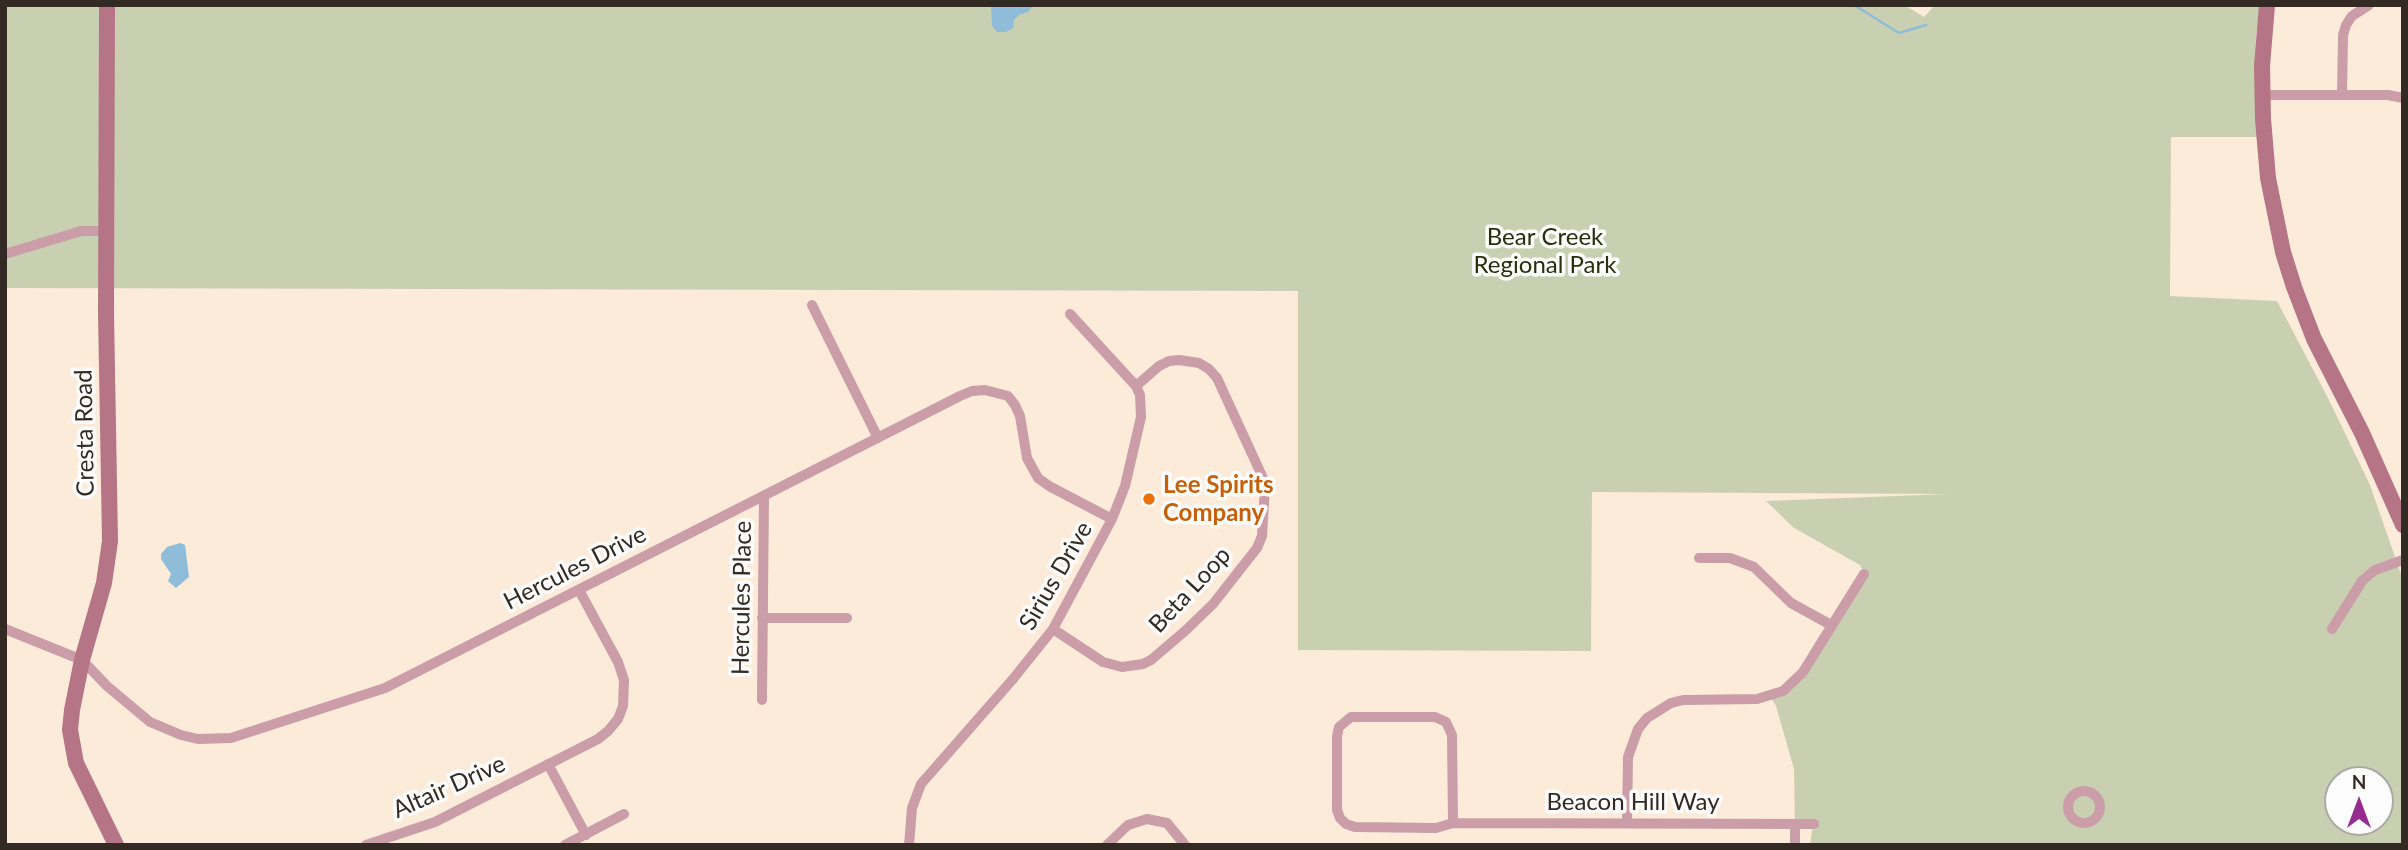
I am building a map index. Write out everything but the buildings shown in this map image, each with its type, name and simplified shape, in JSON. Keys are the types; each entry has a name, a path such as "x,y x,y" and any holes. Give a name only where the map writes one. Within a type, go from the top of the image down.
{"main road":[{"name":"Cresta Road","path":"107,5 106,230 110,541 104,583 82,660 72,710 72,745 85,782 116,845"},
{"path":"2267,5 2262,94 2268,177 2283,251 2314,339 2362,433 2403,525"}],"street":[{"path":"2342,95 2343,35 2352,16 2369,5"},
{"path":"2262,94 2388,95 2403,98"},
{"path":"5,254 81,231 106,230"},
{"path":"812,304 878,438"},
{"path":"1070,314 1136,386"},
{"name":"Beta Loop","path":"1053,629 1103,662 1122,667 1143,664 1185,631 1213,604 1257,548 1262,536 1265,487 1263,478 1217,378 1209,369 1189,360 1169,361 1136,386"},
{"name":"Sirius Drive","path":"909,845 912,808 921,784 1053,629 1112,519 1125,486 1140,417 1140,395 1136,386"},
{"name":"Hercules Drive","path":"5,629 82,660 150,722 198,739 231,738 384,688 972,391 985,390 1008,396 1020,416 1027,458 1038,478 1112,519"},
{"name":"Hercules Place","path":"762,700 764,496"},
{"path":"1699,558 1730,558 1754,567 1765,574 1791,603 1831,625"},
{"path":"2332,629 2362,581 2375,570 2403,560"},
{"path":"1627,822 1628,757 1638,729 1647,718 1671,703 1683,700 1757,699 1783,691 1802,672 1864,573"},
{"name":"Altair Drive","path":"366,845 435,822 608,732 618,719 625,694 624,680 618,662 579,590"},
{"path":"762,618 847,618"},
{"name":"Beacon Hill Way","path":"1453,823 1452,735 1446,722 1434,717 1358,717 1343,721 1337,736 1337,810 1346,824 1355,827 1436,828 1453,823 1814,824"},
{"path":"548,764 586,835"},
{"path":"565,845 624,814"},
{"path":"1107,845 1128,825 1147,819 1158,819 1167,823 1185,845"},
{"path":"1795,824 1795,845"}],"green space":[{"name":"Bear Creek Regional Park","path":"5,5 1904,5 1924,17 1935,5 2260,5 2255,71 2260,137 2171,137 2170,296 2277,301 2370,485 2403,580 2403,845 1810,845 1813,824 1795,824 1794,769 1776,706 1770,696 1794,682 1864,573 1860,565 1794,528 1766,501 1948,494 1592,492 1591,651 1298,650 1298,291 5,288"}],"water":[{"path":"991,5 1033,5 1028,12 1014,20 1013,28 1006,32 997,32 992,26"},
{"path":"180,543 185,545 189,577 176,588 168,581 171,574 161,559 161,554 167,547"}],"waterway":[{"path":"1854,5 1899,33 1926,25"}],"place":[{"name":"Lee Spirits Company","path":"1149,499"}]}
